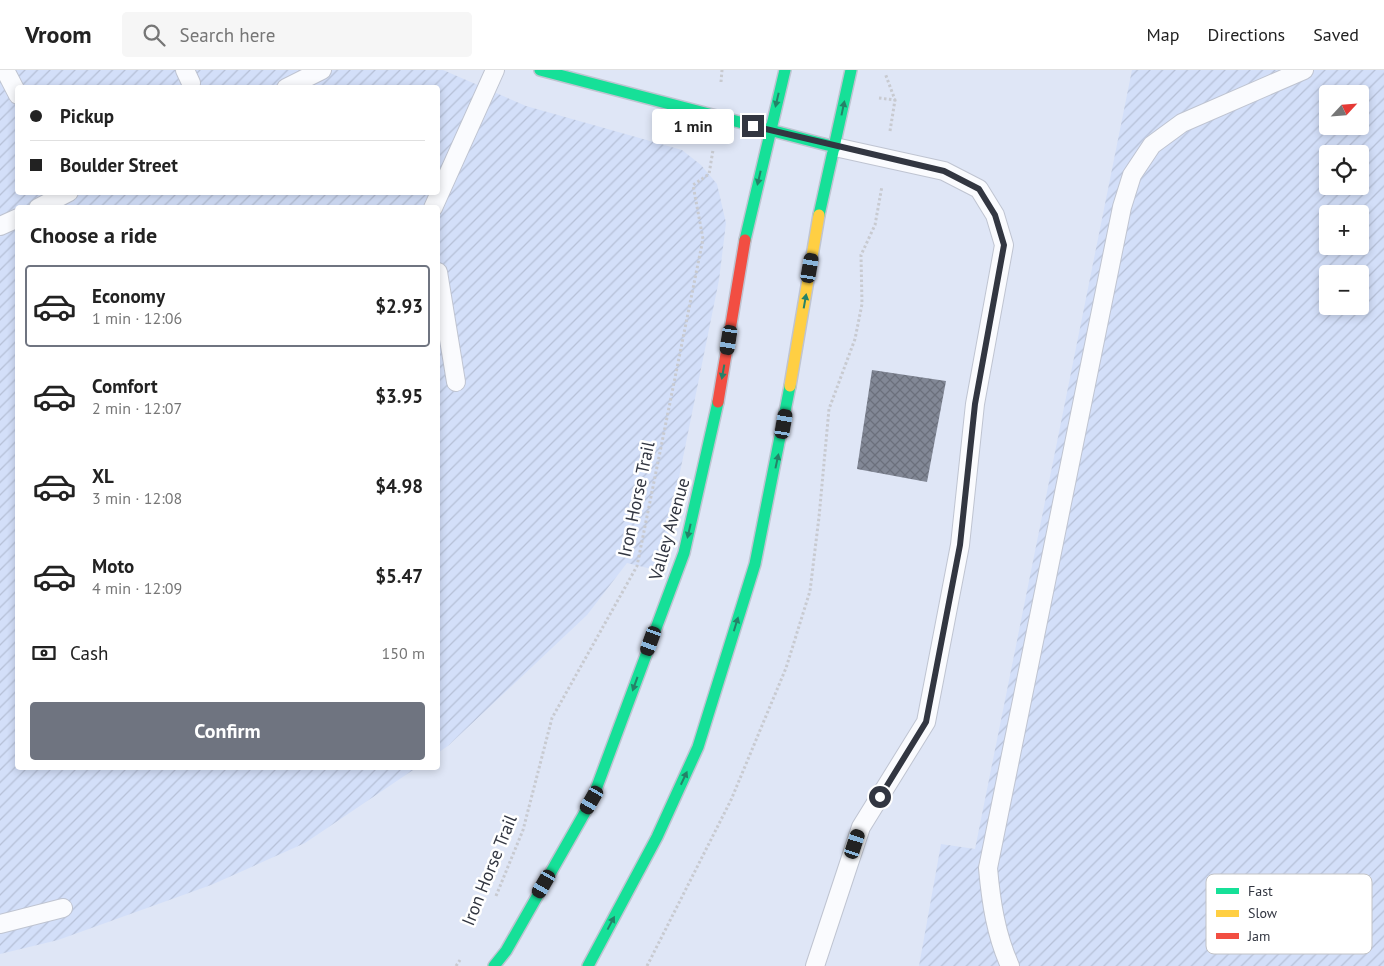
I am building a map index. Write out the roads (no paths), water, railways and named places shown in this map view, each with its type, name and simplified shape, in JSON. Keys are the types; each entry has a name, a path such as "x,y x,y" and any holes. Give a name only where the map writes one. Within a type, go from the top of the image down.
{"main road":[{"path":"540,70 719,118 835,146"},
{"name":"Valley Avenue","path":"494,966 506,951 592,800 684,553 716,418 748,223 784,70"},
{"path":"588,966 657,837 698,748 755,564 784,424 820,210 851,70"}],"lane":[{"path":"5,70 15,90"},
{"path":"292,85 322,70"},
{"path":"440,190 495,70"},
{"path":"1010,966 1004,953 992,904 988,868 1122,207 1132,175 1152,145 1182,123 1304,70"},
{"path":"815,966 861,827 926,722 960,545 975,404 1004,245 995,215 979,189 944,171 835,146"},
{"path":"44,205 63,195"},
{"path":"0,226 15,219"},
{"path":"440,284 456,382"},
{"path":"0,924 63,908"}]}
